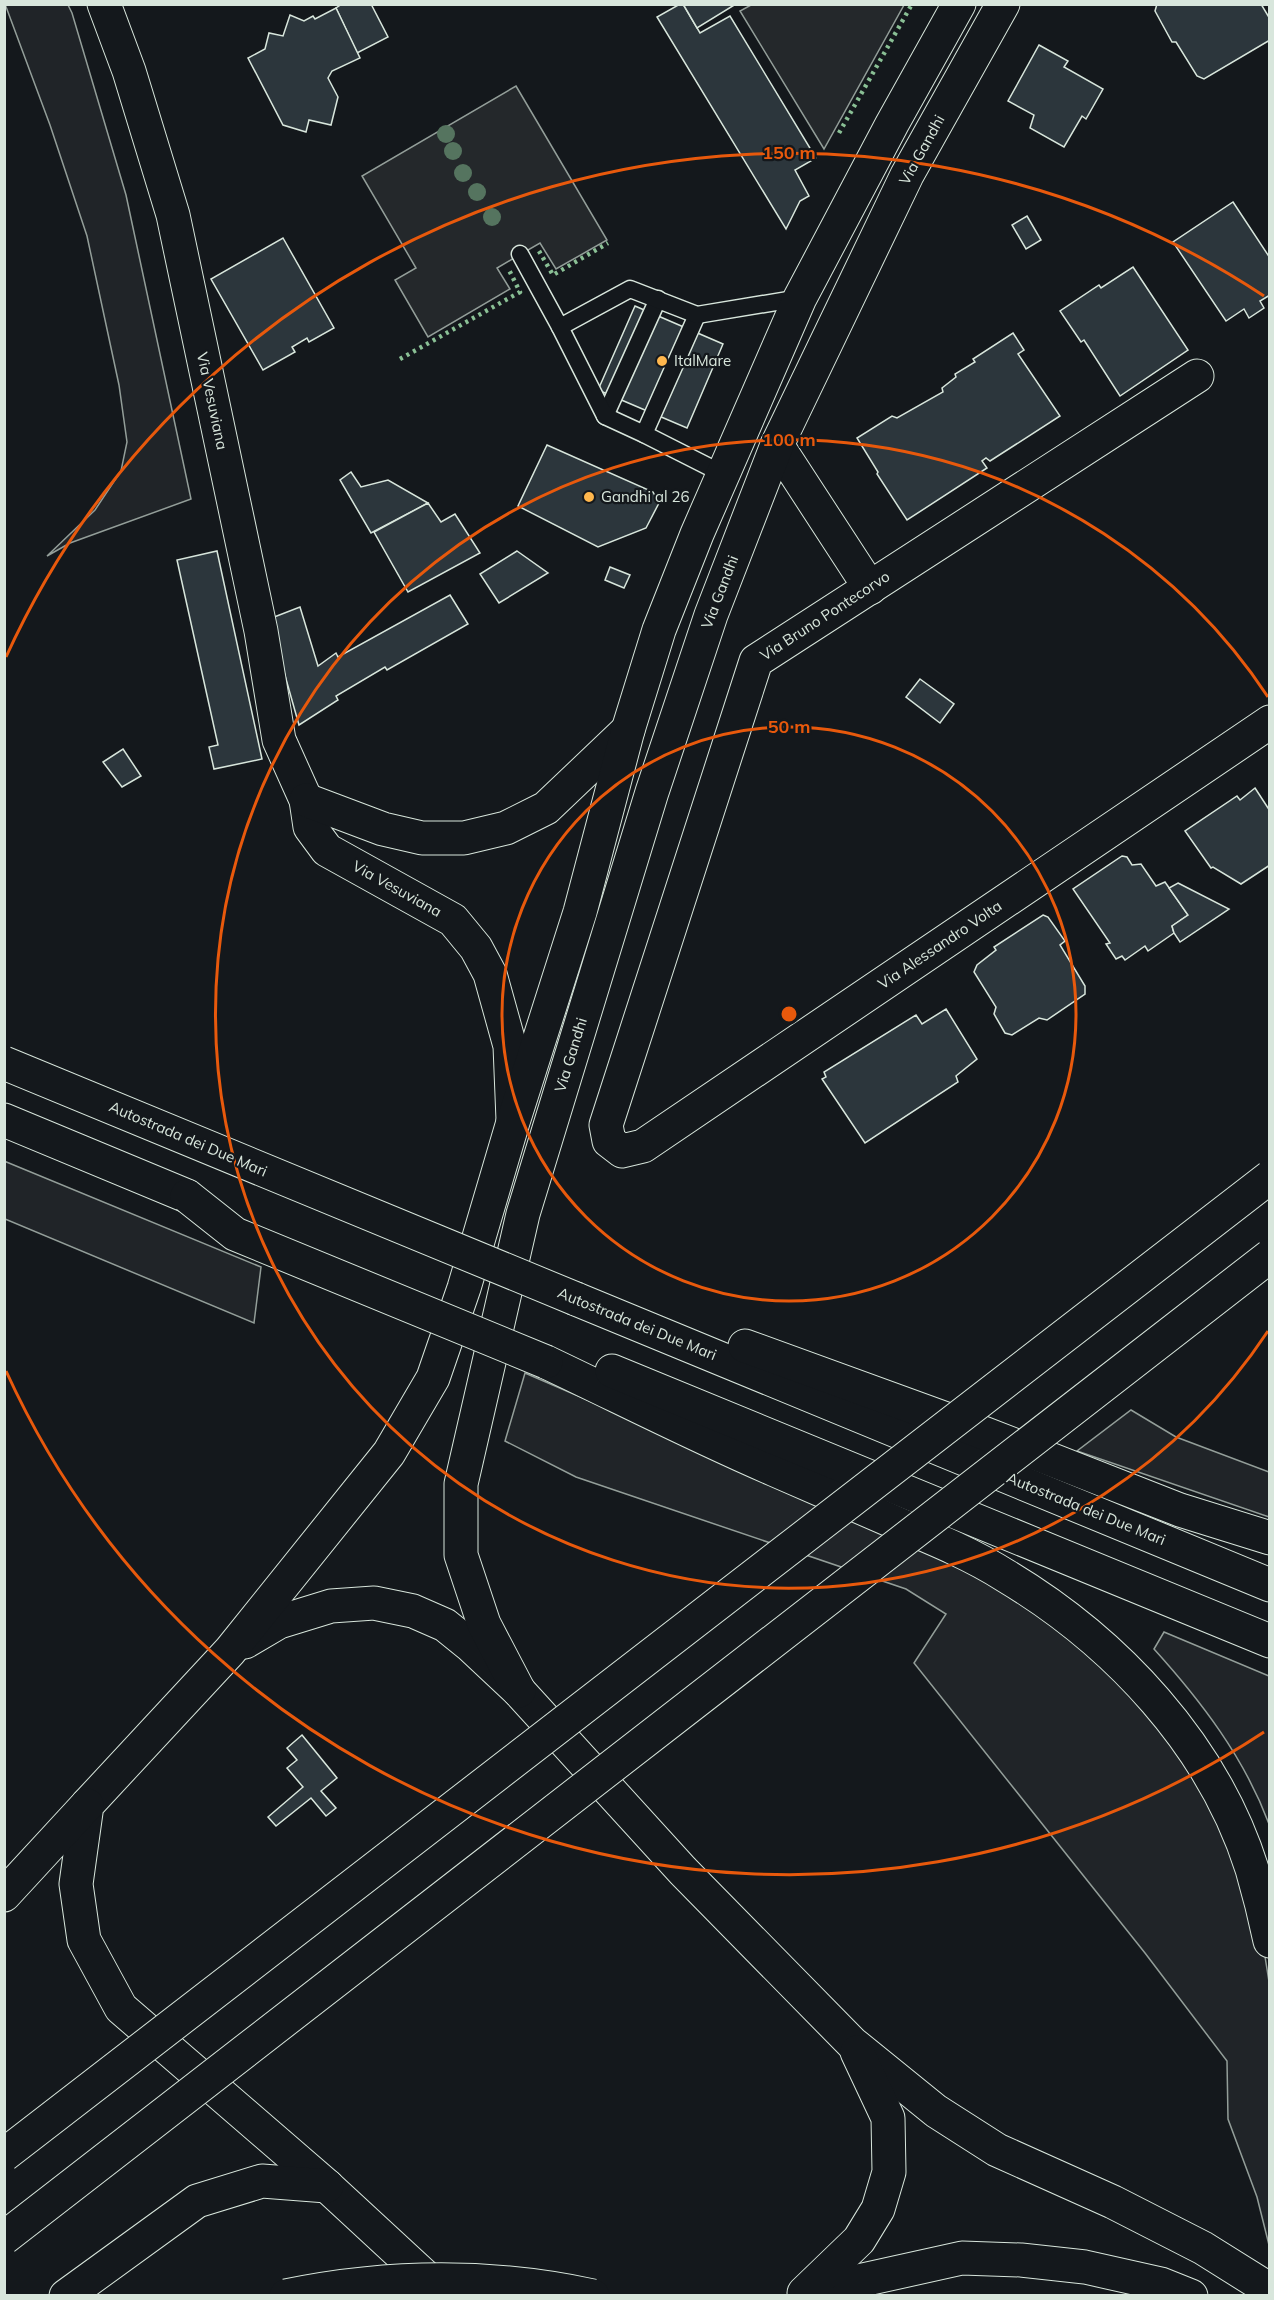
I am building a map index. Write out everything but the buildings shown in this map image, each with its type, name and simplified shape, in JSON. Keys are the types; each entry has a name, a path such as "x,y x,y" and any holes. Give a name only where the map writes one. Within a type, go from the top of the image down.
{"main road":[{"name":"Via Vesuviana","path":"104,4 129,70 173,214 261,631 279,740 306,800 310,827 327,850 453,920 476,948 489,974 510,1046 513,1122"},
{"path":"4,1895 230,1651 389,1453 433,1378 465,1288 513,1122 580,912 628,730 659,630 723,474 800,298 887,133 959,4"},
{"name":"Via Gandhi","path":"519,1691 484,1624 461,1555 461,1484 522,1214 652,792 711,615 777,445 907,175 1003,4"},
{"name":"Via Bruno Pontecorvo","path":"609,1141 606,1125 756,661 1197,376"},
{"path":"777,445 870,588"},
{"name":"Via Alessandro Volta","path":"609,1141 622,1151 643,1146 1269,722"},
{"path":"306,800 383,829 422,838 464,838 506,828 546,808 628,730"},
{"name":"Autostrada dei Due Mari","path":"4,1063 272,1174 579,1293 1269,1585"},
{"path":"4,1120 187,1196 235,1234 548,1353 1269,1641"},
{"path":"4,2155 1269,1177"},
{"path":"4,2238 1269,1256"},
{"path":"579,1293 968,1427 1180,1510 1269,1538"},
{"path":"548,1353 746,1457 963,1552 1007,1576 1078,1626 1165,1710 1190,1743 1216,1787 1252,1868 1269,1941"},
{"path":"230,1651 279,1622 331,1606 374,1604 413,1611 445,1625 519,1691 683,1870 852,2043 936,2111 997,2150 1113,2202 1203,2248 1269,2290"},
{"path":"87,1805 76,1884 84,1940 121,2008 327,2186 446,2295"},
{"path":"804,2294 859,2240 878,2210 889,2172 888,2118 852,2043"},
{"path":"66,2295 197,2201 262,2181 327,2186"},
{"path":"804,2294 962,2258 1021,2260 1085,2266 1161,2284 1191,2295"},
{"path":"286,2295 333,2286 406,2279 489,2280 593,2295"}],"lane":[{"path":"520,254 605,417 723,474"},
{"path":"560,327 630,289 698,315 800,298"},
{"path":"605,417 658,299"},
{"path":"644,434 698,315"}],"shaded area":[{"path":"5,4 68,5 72,13 126,195 191,499 70,543 47,556 95,510 121,471 127,442 119,385 87,236 50,125"},
{"path":"751,5 904,5 824,149 740,11"},
{"path":"516,86 607,240 556,269 540,243 497,268 510,289 428,337 395,280 416,268 362,176"},
{"path":"4,1161 261,1267 254,1323 5,1219"},
{"path":"525,1373 962,1562 1089,1646 1209,1790 1263,1944 1270,1988 1269,2245 1257,2197 1228,2119 1227,2061 1145,1953 914,1663 946,1614 906,1589 576,1477 505,1441"},
{"path":"1131,1410 1176,1437 1269,1472 1269,1517 1077,1451"},
{"path":"1164,1632 1269,1676 1269,1824 1247,1776 1220,1731 1154,1649"}],"hedge":[{"path":"839,133 912,4"},
{"path":"539,251 553,275 608,243"},
{"path":"400,359 520,292 508,268"}],"place":[{"name":"ItalMare","path":"662,361"},
{"name":"Gandhi al 26","path":"589,497"}]}
